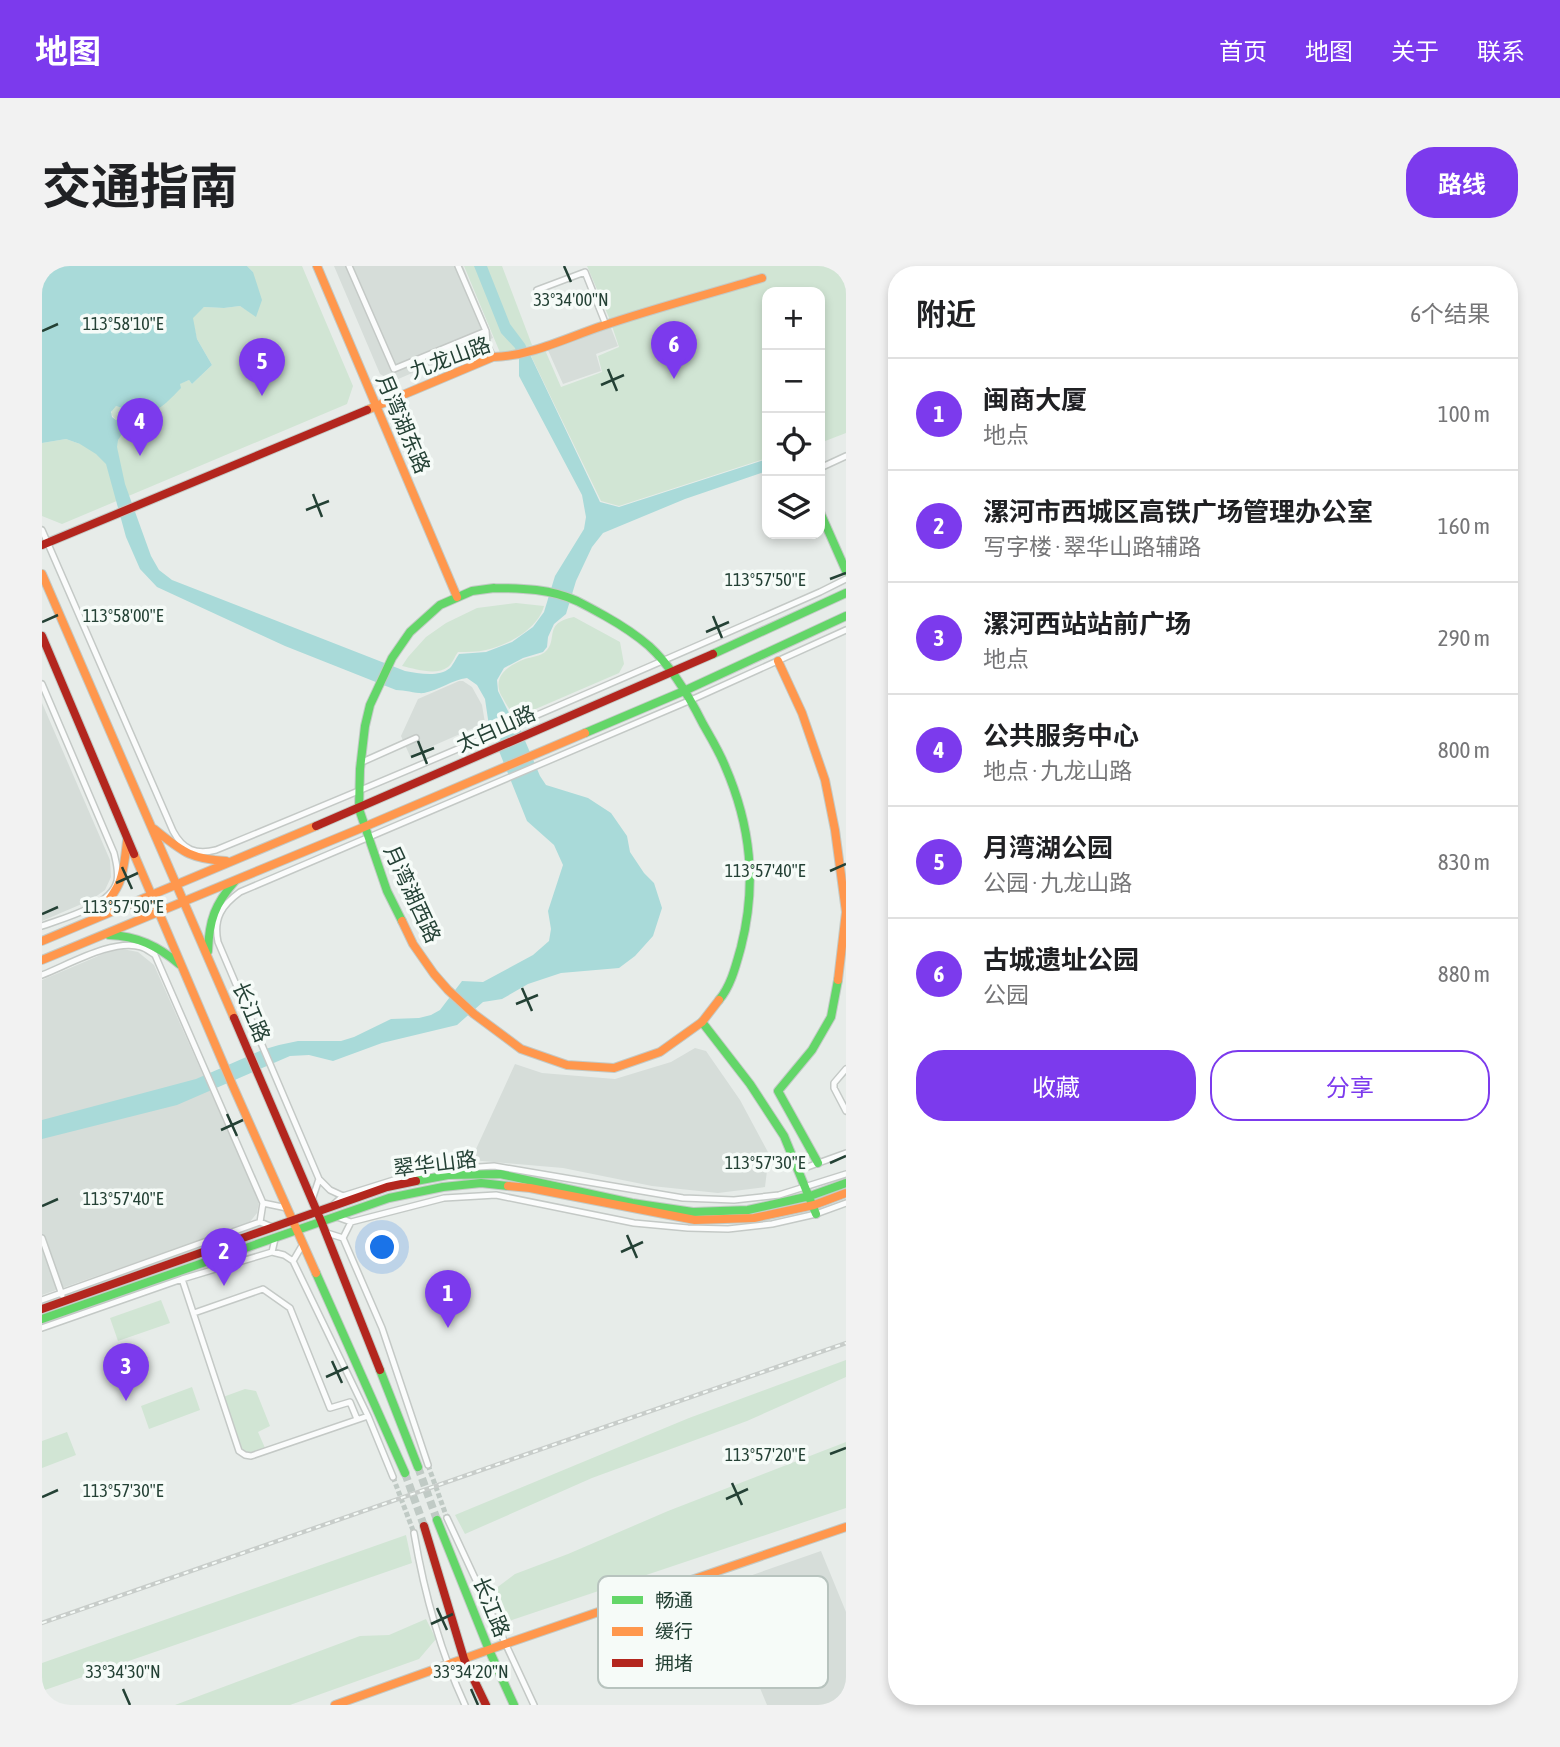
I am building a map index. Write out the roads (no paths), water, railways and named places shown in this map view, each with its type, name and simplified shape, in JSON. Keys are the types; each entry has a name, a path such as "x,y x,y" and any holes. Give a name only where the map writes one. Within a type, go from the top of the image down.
{"main road":[{"name":"月湾湖东路","path":"317,266 457,597"},
{"name":"九龙山路","path":"45,544 493,357 503,358 762,278"},
{"path":"825,523 846,571"},
{"name":"长江路","path":"42,574 177,883 423,1466"},
{"path":"359,809 360,763 365,726 377,689 392,658 410,632 440,605 457,597 472,591 521,588 575,600 626,628 649,646 672,673"},
{"name":"太白山路","path":"42,941 359,809 672,673 846,593"},
{"name":"太白山路","path":"42,960 684,691 846,616"},
{"path":"42,636 223,1064 405,1473"},
{"path":"778,661 802,713 825,780 846,912 831,1017 812,1050 778,1091 818,1163"},
{"name":"月湾湖西路","path":"359,809 387,891 413,944 434,974 474,1014 522,1049 567,1065 614,1068 660,1052 702,1022 726,992 747,922 750,889 750,855 741,809 725,765 691,700 672,673"},
{"path":"153,828 184,853 208,860 229,862"},
{"path":"95,918 112,899 122,879 128,838"},
{"path":"208,957 211,917 223,895 236,880"},
{"path":"103,935 124,934 142,940 167,954 183,968"},
{"path":"702,1022 727,1052 784,1136 813,1205"},
{"name":"翠华山路","path":"42,1309 63,1297 387,1187 449,1175 500,1174 632,1203 693,1212 813,1205 846,1183"},
{"name":"翠华山路","path":"42,1319 389,1198 443,1187 481,1184 530,1188 695,1220 754,1218 813,1205 846,1193"},
{"name":"长江路","path":"437,1520 514,1705"},
{"name":"长江路","path":"424,1526 464,1659 486,1705"},
{"path":"703,1576 846,1527"},
{"path":"335,1705 598,1612"}],"street":[{"path":"349,266 394,369 486,331"},
{"path":"458,266 486,331 493,357"},
{"path":"537,290 585,272 606,325"},
{"path":"825,466 846,456"},
{"path":"42,530 45,544 178,842 190,850 205,853 492,735 846,579"},
{"path":"343,1196 330,1190 320,1179 218,942 218,916 227,901 240,892 691,700 846,630"},
{"path":"42,684 118,866 117,882 108,896 98,903 42,926"},
{"path":"360,763 416,738"},
{"path":"42,975 115,945 143,947 155,955 263,1203 260,1222"},
{"path":"846,1069 834,1083 846,1111"},
{"path":"799,1170 846,1153"},
{"path":"332,1206 343,1196 433,1170 494,1166 683,1198 734,1200 779,1195 846,1174"},
{"path":"312,1200 320,1179"},
{"path":"334,1217 351,1222 444,1198 496,1195 634,1223 728,1229 761,1225 813,1205 846,1203"},
{"path":"263,1203 288,1208"},
{"path":"42,1300 63,1297 260,1222 272,1227"},
{"path":"351,1222 343,1238 382,1328 423,1466"},
{"path":"326,1233 343,1238"},
{"path":"42,1238 63,1297"},
{"path":"272,1252 275,1239"},
{"path":"293,1261 303,1244"},
{"path":"42,1328 182,1279 272,1252 284,1255 293,1261 368,1416 393,1477"},
{"path":"182,1279 239,1451 251,1457 368,1416"},
{"path":"194,1313 263,1289 290,1308 330,1408 350,1402 357,1419"},
{"path":"447,1518 534,1705"},
{"path":"414,1533 421,1577 447,1664 465,1705"}],"water":[{"path":"42,266 247,266 253,272 262,300 256,317 240,306 204,307 193,318 197,339 212,365 192,384 189,380 180,384 181,388 154,411 128,421 122,408 116,406 111,412 112,417 119,419 126,428 117,447 125,484 151,556 159,570 172,580 405,671 428,674 440,673 450,668 459,654 486,652 512,642 533,627 544,612 555,576 584,529 586,517 582,495 519,376 519,359 515,348 501,333 474,266 487,266 510,324 525,344 600,502 619,507 762,461 762,473 685,499 603,533 592,547 576,581 566,614 554,624 547,647 543,652 504,668 497,680 498,691 509,713 515,717 546,785 588,798 611,813 627,836 630,852 654,883 662,908 653,936 635,956 619,968 561,973 528,984 502,999 483,1002 457,1025 382,1043 333,1061 309,1055 290,1056 177,1105 42,1139 42,1120 196,1079 279,1045 298,1041 341,1041 391,1019 431,1015 440,1010 462,981 483,982 533,955 549,941 551,929 548,911 563,865 554,845 527,821 489,726 485,699 477,685 467,678 424,693 396,690 285,646 157,587 140,569 126,537 106,464 80,444 66,439 42,443"}],"tunnel":[{"path":"428,1465 447,1518"},
{"path":"418,1467 437,1520"},
{"path":"405,1473 424,1526"},
{"path":"393,1477 414,1533"}],"railway":[{"path":"42,1623 846,1343"}],"place":[{"name":"古城遗址公园","path":"674,379"},
{"name":"月湾湖公园","path":"262,396"},
{"name":"公共服务中心","path":"140,456"},
{"name":"漯河市西城区高铁广场管理办公室","path":"224,1286"},
{"name":"闽商大厦","path":"448,1328"},
{"name":"漯河西站站前广场","path":"126,1401"}]}
